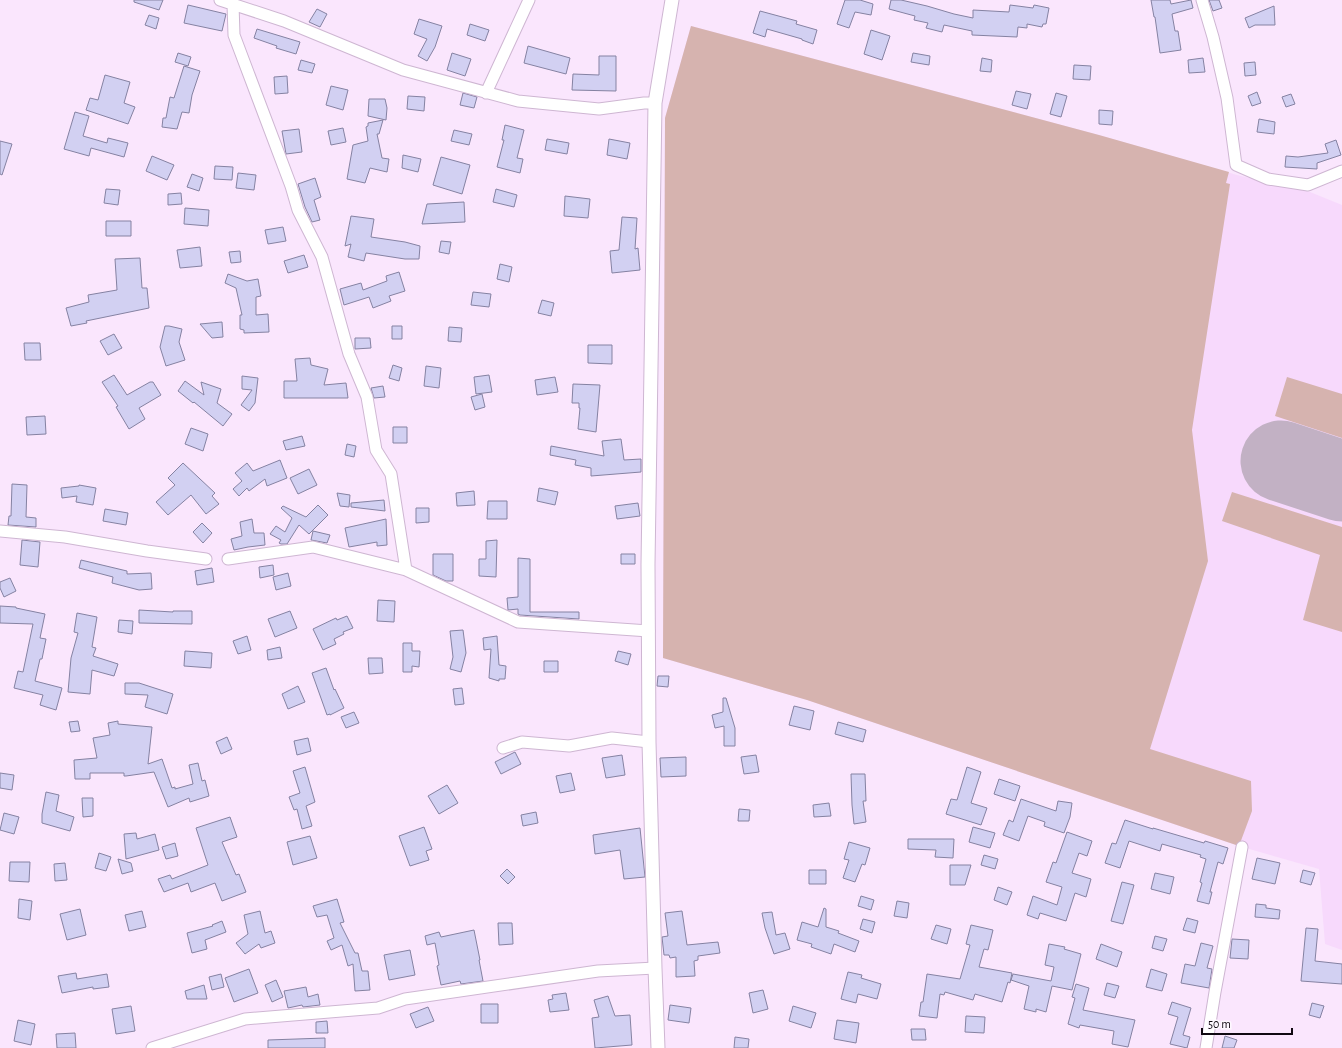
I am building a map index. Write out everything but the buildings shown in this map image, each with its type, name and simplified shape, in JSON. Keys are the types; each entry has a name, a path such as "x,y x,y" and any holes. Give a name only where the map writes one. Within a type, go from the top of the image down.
{"street":[{"path":"220,0 231,2 284,21 404,70 518,102 599,109 655,103"},
{"path":"486,93 529,0"},
{"path":"658,1048 650,742 648,565 655,103 672,0"},
{"path":"1202,0 1213,37 1227,98 1236,165 1268,179 1308,185 1342,171"},
{"path":"231,2 234,35 291,186 298,210 322,257 349,354 367,397 376,450 391,474 406,570"},
{"path":"0,531 65,537 206,559"},
{"path":"228,558 313,546 406,570 518,622 649,631"},
{"path":"503,748 522,742 569,746 612,738 650,742"},
{"path":"1206,1048 1242,847"},
{"path":"152,1048 245,1019 378,1008 406,999 590,972 655,968"}],"shaded area":[{"path":"691,26 1099,135 1237,175 1310,192 1342,205 1342,950 1325,944 1319,869 1239,846 807,700 663,658 665,118"},
{"path":"691,26 1099,135 1229,172 1226,183 1230,184 1192,430 1208,561 1150,749 1251,781 1252,811 1239,846 807,700 663,658 665,118"},
{"path":"1287,377 1342,394 1342,438 1275,416"},
{"path":"1232,492 1342,527 1342,632 1303,620 1320,555 1222,521"}],"runway":[{"path":"1281,461 1342,481"}]}
